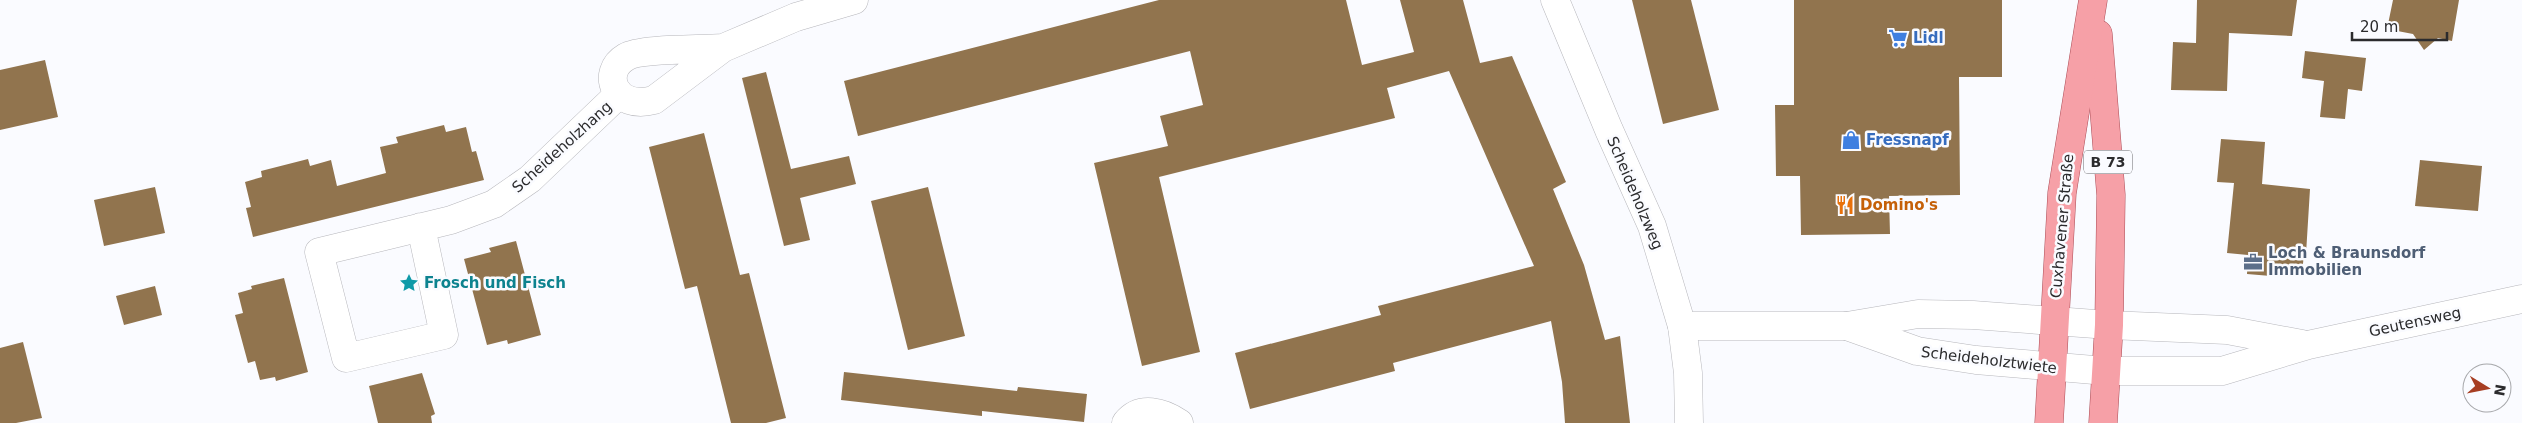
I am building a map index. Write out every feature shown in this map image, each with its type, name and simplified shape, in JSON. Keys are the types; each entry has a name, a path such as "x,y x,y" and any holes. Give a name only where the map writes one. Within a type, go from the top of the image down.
{"main road":[{"name":"Cuxhavener Straße","path":"2049,423 2050,368 2062,193 2094,0"},
{"name":"Cuxhavener Straße","path":"2094,0 2111,195 2109,325 2102,423"}],"street":[{"name":"Scheideholzhang","path":"723,48 652,51 627,56 620,62 614,77 618,95 623,99 637,103 654,100 723,48 796,17 854,0"},
{"name":"Scheideholzweg","path":"1555,0 1609,130 1652,226 1682,326 1688,373 1689,423"},
{"name":"Scheideholzhang","path":"421,227 444,336 346,358 319,252 474,213 494,204 513,192 618,95"},
{"name":"Geutensweg","path":"2106,371 2222,371 2308,345 2522,299"},
{"name":"Scheideholztwiete","path":"1682,326 1847,326 1918,314 1973,315 2109,325"},
{"name":"Geutensweg","path":"2109,325 2227,330 2308,345"},
{"name":"Scheideholztwiete","path":"1847,326 1916,351 2050,368 2106,371"},
{"path":"1126,423 1134,416 1149,412 1160,413 1179,423"}],"building":[{"path":"1159,0 1346,0 1362,65 1414,52 1400,0 1463,0 1480,63 1512,56 1566,182 1553,189 1584,265 1605,340 1620,336 1630,423 1565,423 1562,382 1551,321 1393,363 1395,371 1250,409 1235,353 1381,315 1378,306 1534,266 1449,71 1387,88 1395,118 1159,177 1200,352 1142,366 1094,163 1168,146 1160,116 1203,105 1190,51 858,136 844,81"},
{"path":"1632,0 1691,0 1719,110 1663,124"},
{"path":"1794,0 2002,0 2002,77 1959,77 1960,195 1889,196 1890,234 1801,235 1800,176 1776,176 1775,105 1794,105"},
{"path":"2197,0 2297,0 2292,36 2229,33 2227,91 2171,90 2173,42 2196,43"},
{"path":"2393,0 2459,0 2452,41 2438,38 2424,50 2413,34 2387,29"},
{"path":"2305,51 2366,58 2362,91 2348,89 2345,119 2320,117 2324,81 2302,78"},
{"path":"45,60 58,117 0,130 0,70"},
{"path":"766,72 791,169 849,156 856,184 800,198 810,240 784,246 742,78"},
{"path":"444,125 446,132 466,127 472,152 476,151 484,180 253,237 246,208 251,207 245,182 262,177 261,171 308,159 310,166 331,160 337,186 386,173 380,147 398,143 396,137"},
{"path":"704,133 740,275 749,273 786,418 766,423 731,423 697,286 685,289 649,147"},
{"path":"2221,139 2265,142 2262,184 2310,189 2306,254 2304,254 2302,273 2272,270 2271,276 2247,274 2248,255 2227,253 2234,183 2217,182"},
{"path":"2420,160 2482,166 2478,211 2415,206"},
{"path":"155,187 165,233 104,246 94,200"},
{"path":"928,187 965,336 908,350 871,201"},
{"path":"516,241 541,335 508,344 507,340 487,345 464,259 491,252 489,248"},
{"path":"284,278 308,372 276,381 275,377 260,380 255,361 248,363 235,315 243,313 238,293 252,289 251,286"},
{"path":"155,286 162,315 124,325 116,296"},
{"path":"23,342 42,418 16,423 0,423 0,348"},
{"path":"844,372 1017,391 1018,387 1087,394 1084,422 982,411 982,416 841,400"},
{"path":"422,373 435,414 431,416 432,423 378,423 369,386"}],"place":[{"name":"Lidl","path":"1898,38"},
{"name":"Fressnapf","path":"1851,140"},
{"name":"Domino's","path":"1845,205"},
{"name":"Loch & Braunsdorf Immobilien","path":"2253,262"},
{"name":"Frosch und Fisch","path":"409,283"}]}
